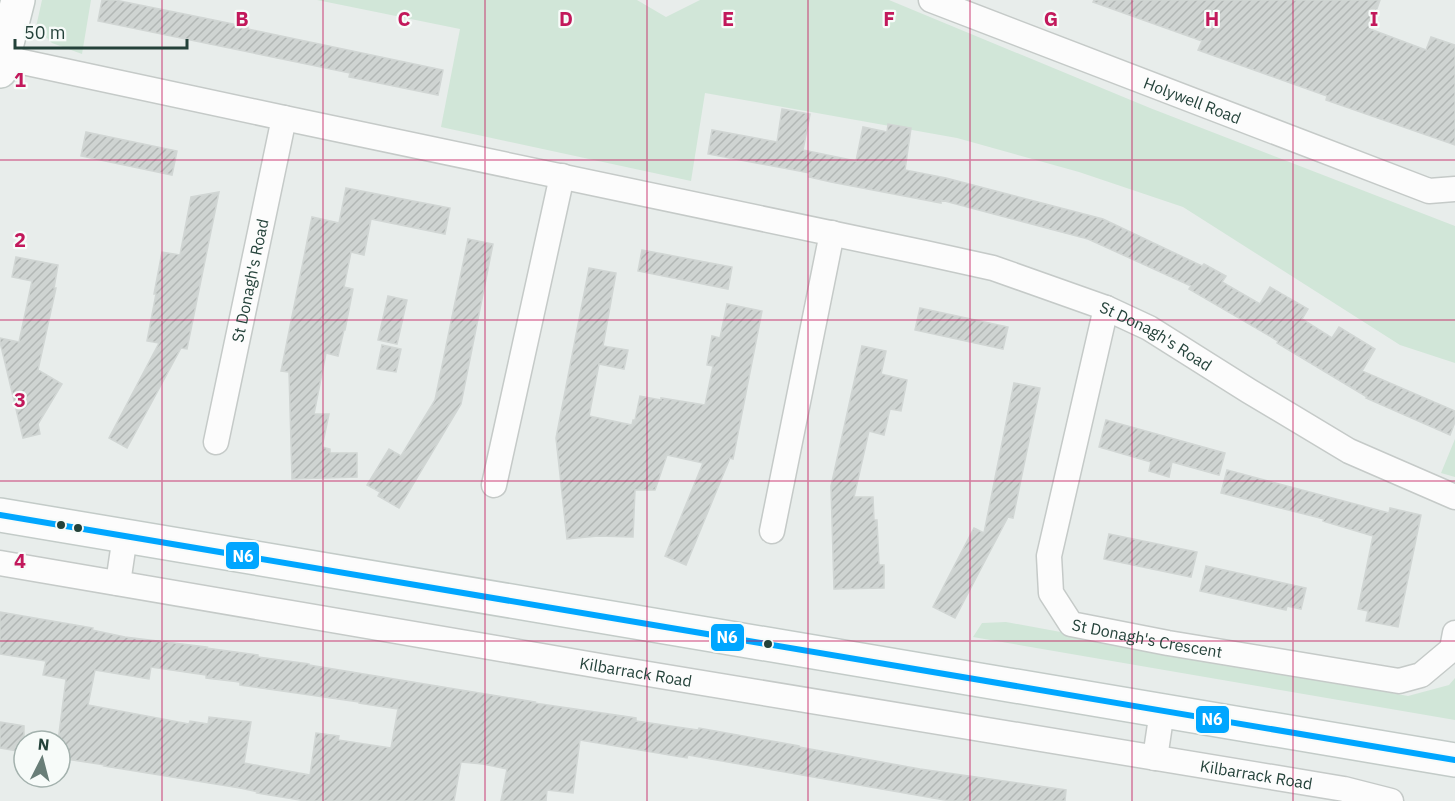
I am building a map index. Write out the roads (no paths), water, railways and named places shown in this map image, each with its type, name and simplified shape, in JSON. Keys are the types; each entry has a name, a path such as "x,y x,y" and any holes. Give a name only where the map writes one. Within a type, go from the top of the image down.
{"main road":[{"path":"2,64 18,0"},
{"path":"0,515 1455,760"}],"street":[{"name":"Holywell Road","path":"931,0 1429,191 1455,189"},
{"name":"St Donagh's Road","path":"2,64 284,118 993,268 1106,308 1149,328 1349,451 1455,497"},
{"name":"St Donagh's Road","path":"216,442 284,118"},
{"path":"494,486 562,176"},
{"path":"771,531 832,233"},
{"name":"St Donagh's Crescent","path":"1106,308 1049,556 1051,593 1071,624 1168,643 1399,681 1421,675 1452,649 1455,633"},
{"path":"118,583 124,536"},
{"name":"Kilbarrack Road","path":"0,563 606,668 1344,789 1390,801"},
{"path":"1155,758 1162,711"}]}
